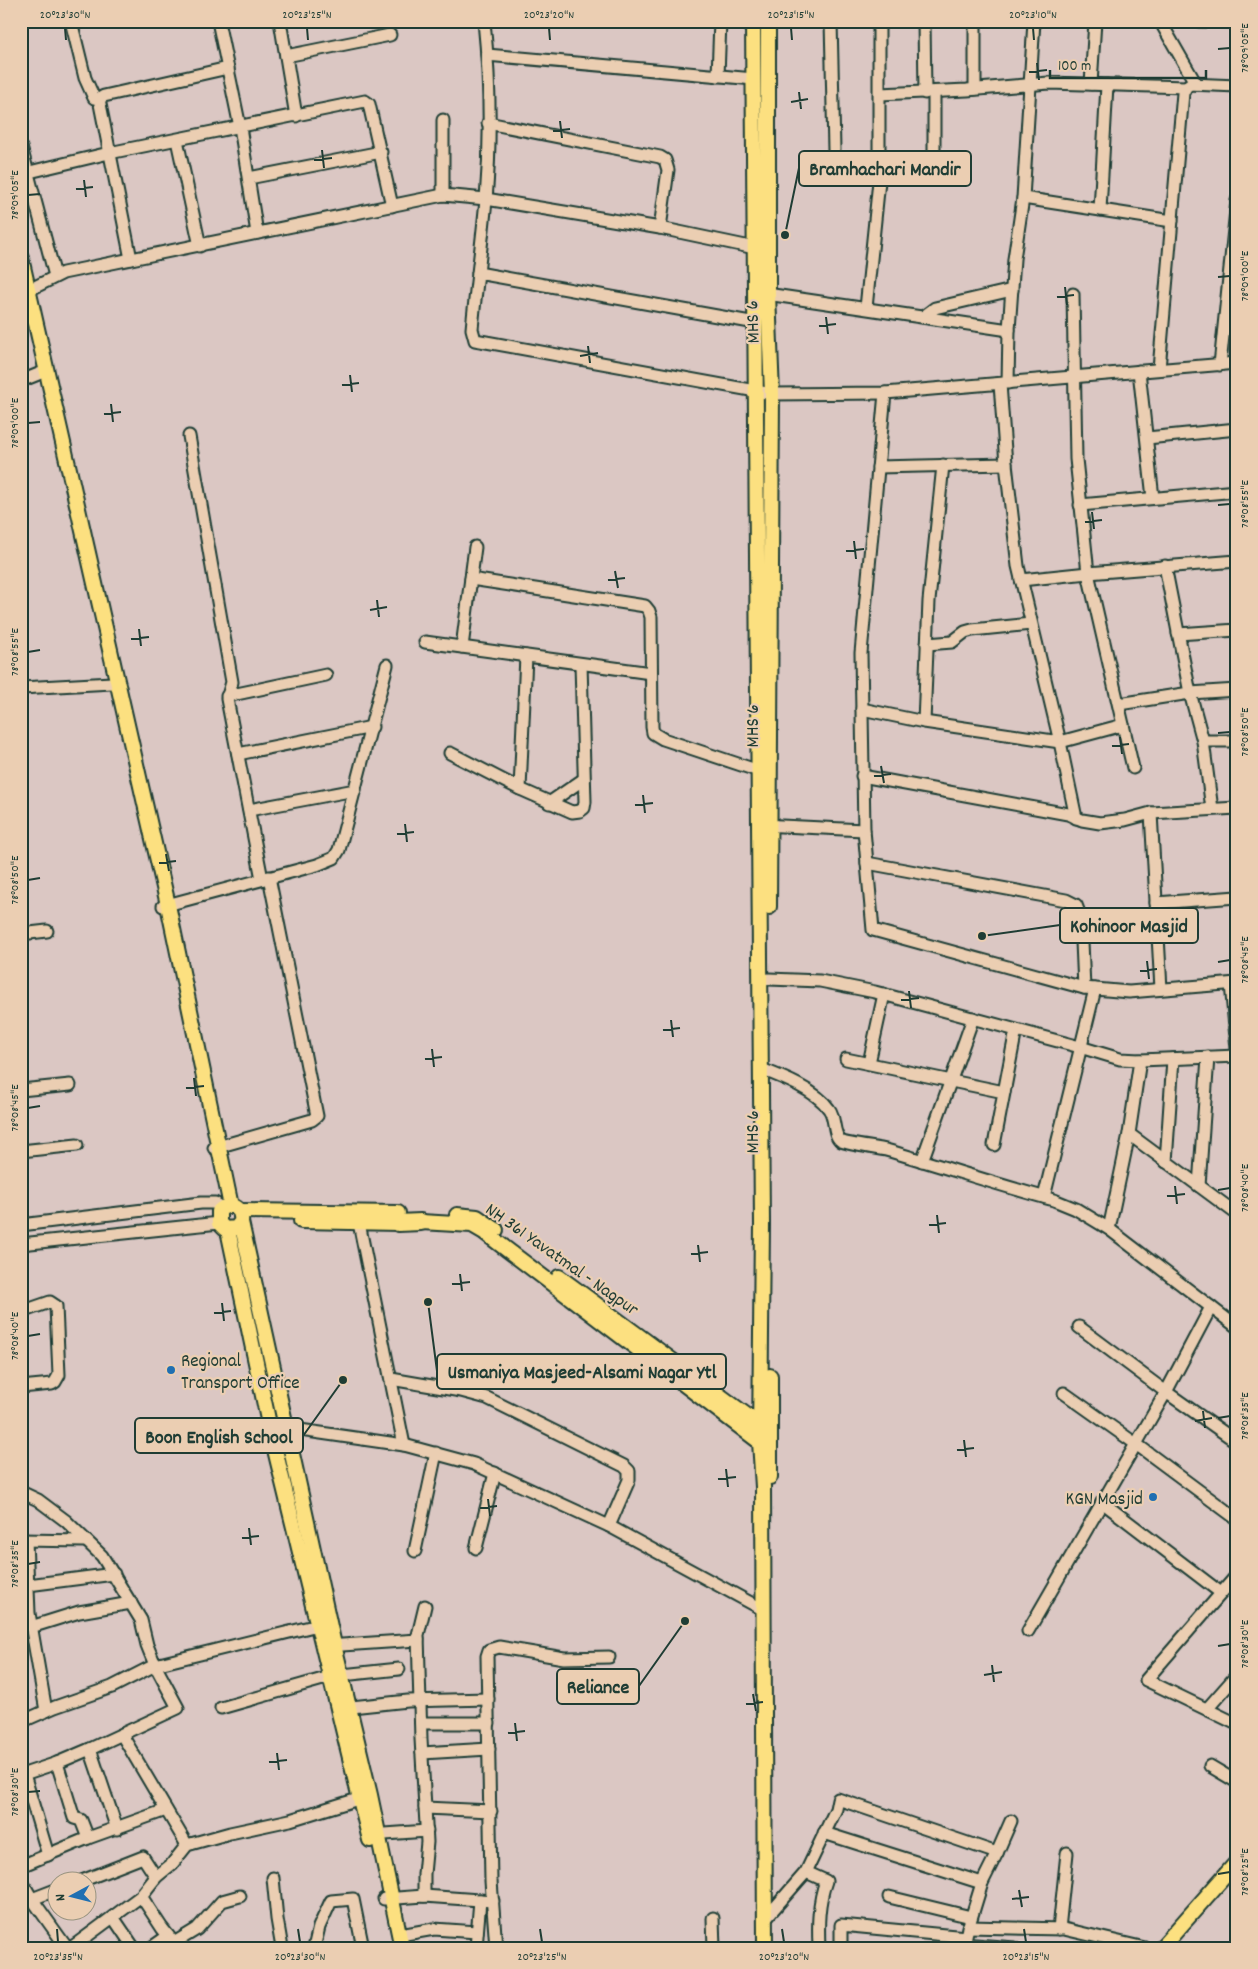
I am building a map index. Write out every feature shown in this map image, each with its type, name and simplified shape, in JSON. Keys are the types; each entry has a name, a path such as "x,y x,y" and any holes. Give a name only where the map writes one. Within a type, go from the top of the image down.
{"highway":[{"path":"398,1218 421,1218"}],"main road":[{"path":"754,21 755,248 762,293 756,323 756,393 759,771 764,825 765,1070 762,1224 770,1667 770,1914 765,1948"},
{"name":"MHS 6","path":"765,1070 769,979 764,825 772,394 762,293 768,21"},
{"path":"21,258 25,318 41,373 112,683 166,906"},
{"path":"24,291 166,906 216,1147 270,1348 328,1646 399,1944"},
{"path":"234,1212 359,1223 398,1218"},
{"path":"224,1226 236,1228 234,1212"},
{"path":"324,1623 270,1429 254,1350 224,1226 218,1215 234,1212 398,1218"},
{"path":"421,1218 472,1225 484,1232 765,1436"},
{"path":"765,1436 762,1609 770,1914 774,1948"},
{"path":"1161,1948 1237,1862"}],"street":[{"path":"71,21 85,78 94,98"},
{"path":"218,21 240,127 257,233"},
{"path":"280,21 296,116"},
{"path":"484,21 487,55 488,123 486,199 472,329 476,340 756,393 772,394 885,393 1237,363"},
{"path":"718,76 720,21"},
{"path":"831,21 834,150"},
{"path":"866,308 879,181 879,21"},
{"path":"924,21 934,167"},
{"path":"975,21 975,89"},
{"path":"1034,21 1023,198 1012,290 1004,384 1006,464 1021,580 1060,742 1076,818"},
{"path":"1091,84 1095,21"},
{"path":"1160,21 1191,85"},
{"path":"1199,21 1237,22"},
{"path":"286,56 390,36"},
{"path":"487,55 754,80"},
{"path":"131,259 98,102 101,98 228,68"},
{"path":"880,94 929,93 1049,83 1237,86"},
{"path":"1100,210 1107,85"},
{"path":"1159,369 1182,93 1191,85"},
{"path":"25,173 109,153 365,101 369,104 392,206"},
{"path":"443,120 443,195"},
{"path":"488,123 660,157 665,160 668,170 660,228"},
{"path":"177,140 200,246"},
{"path":"21,147 25,173 55,276"},
{"path":"249,178 381,152"},
{"path":"24,291 55,276 443,195 486,199 660,228 755,248"},
{"path":"1023,198 1172,221"},
{"path":"1220,365 1232,289 1237,202"},
{"path":"478,273 756,323"},
{"path":"923,316 935,308 1012,290"},
{"path":"762,293 1009,330"},
{"path":"1072,294 1076,459 1088,573 1133,768"},
{"path":"1140,371 1153,498"},
{"path":"21,381 41,373"},
{"path":"885,393 861,653 864,830 873,930 1090,988 1129,992 1234,983 1237,1049"},
{"path":"1147,438 1237,429"},
{"path":"189,436 232,682 227,696 249,810 316,1116 312,1120 216,1147"},
{"path":"878,466 1006,464"},
{"path":"924,722 929,601 943,465"},
{"path":"1080,505 1237,490"},
{"path":"462,647 475,547"},
{"path":"1021,580 1237,561"},
{"path":"1164,566 1190,692 1203,741 1212,809"},
{"path":"471,579 645,606 649,610 651,617 653,733 759,771"},
{"path":"928,644 952,642 965,632 972,630 1031,624"},
{"path":"1178,634 1237,630"},
{"path":"425,642 651,673"},
{"path":"520,789 526,656"},
{"path":"450,753 549,803 572,812 580,811 584,808 581,664"},
{"path":"166,906 317,865 334,858 355,790 387,665"},
{"path":"227,696 326,675"},
{"path":"21,688 112,683"},
{"path":"1119,704 1190,692 1237,690"},
{"path":"862,708 924,722 1060,742 1123,725"},
{"path":"238,754 372,728"},
{"path":"1203,741 1237,741"},
{"path":"862,776 1068,814 1082,820 1100,823 1125,820 1151,813 1237,808"},
{"path":"549,803 584,779"},
{"path":"249,810 355,790"},
{"path":"1151,813 1160,989"},
{"path":"764,825 864,830"},
{"path":"867,863 1066,900 1076,905 1081,918 1090,988 1080,1047 1044,1197"},
{"path":"1156,903 1237,896"},
{"path":"21,934 48,931"},
{"path":"769,979 820,981 884,994 1080,1047 1109,1058 1140,1060 1237,1056"},
{"path":"869,1064 884,994"},
{"path":"922,1161 973,1018"},
{"path":"994,1145 1016,1030"},
{"path":"1199,1186 1208,1057"},
{"path":"846,1058 1004,1092"},
{"path":"1166,1162 1174,1059"},
{"path":"1110,1229 1129,1134 1140,1060"},
{"path":"765,1070 786,1079 822,1102 830,1110 836,1132 841,1141 866,1145 1076,1208 1110,1229 1211,1307 1236,1323"},
{"path":"21,1090 70,1084"},
{"path":"1129,1134 1237,1214"},
{"path":"21,1152 77,1145"},
{"path":"21,1224 201,1203 214,1203 234,1212"},
{"path":"359,1223 404,1445"},
{"path":"21,1244 224,1226"},
{"path":"21,1312 46,1302 56,1306 59,1375 56,1382 52,1384 21,1388"},
{"path":"1028,1631 1166,1392 1211,1307"},
{"path":"1079,1327 1237,1442"},
{"path":"254,1350 270,1348"},
{"path":"391,1379 461,1390 487,1398 624,1466 629,1471 629,1480 609,1526"},
{"path":"1064,1394 1136,1444 1237,1519"},
{"path":"270,1429 286,1428 404,1445 474,1464 609,1526 762,1609"},
{"path":"415,1551 436,1453"},
{"path":"476,1548 495,1473"},
{"path":"21,1492 38,1500 66,1521 102,1556 141,1620 147,1645 155,1665 178,1708 57,1763 22,1774 48,1855"},
{"path":"1102,1502 1221,1593"},
{"path":"46,1711 28,1634 25,1600 28,1585 24,1540 85,1541"},
{"path":"28,1585 114,1574"},
{"path":"1237,1575 1146,1680 1237,1724"},
{"path":"28,1634 79,1612 131,1603"},
{"path":"424,1896 426,1831 418,1640 425,1606"},
{"path":"21,1722 112,1687 155,1665 324,1623"},
{"path":"328,1646 418,1640"},
{"path":"496,1948 489,1749 487,1656 489,1650 494,1648 564,1658 609,1657"},
{"path":"221,1708 336,1676 399,1669"},
{"path":"1207,1709 1237,1676"},
{"path":"343,1708 420,1701 488,1699"},
{"path":"421,1723 489,1723"},
{"path":"122,1735 187,1845"},
{"path":"90,1749 117,1828"},
{"path":"422,1753 489,1749"},
{"path":"57,1763 74,1818 81,1820 88,1838"},
{"path":"1210,1766 1237,1782"},
{"path":"71,1948 141,1896 156,1877 172,1864 187,1845 230,1833 290,1820 365,1797"},
{"path":"770,1914 806,1872 838,1799 997,1853"},
{"path":"425,1808 491,1811"},
{"path":"21,1866 88,1838 166,1810"},
{"path":"966,1935 982,1883 1011,1821"},
{"path":"374,1835 426,1831"},
{"path":"824,1833 982,1883"},
{"path":"1059,1929 1067,1853"},
{"path":"98,1875 143,1857 156,1877"},
{"path":"806,1872 826,1881 821,1894 818,1921 819,1948"},
{"path":"273,1878 276,1919 282,1948"},
{"path":"21,1880 32,1899 67,1948"},
{"path":"32,1899 48,1893"},
{"path":"141,1896 173,1942"},
{"path":"151,1948 173,1942 197,1929 222,1901 240,1896"},
{"path":"388,1898 424,1896 493,1901"},
{"path":"889,1897 966,1935 1015,1948"},
{"path":"314,1948 319,1927 331,1901 353,1899 363,1948"},
{"path":"476,1948 480,1900"},
{"path":"113,1917 134,1948"},
{"path":"713,1918 714,1948"},
{"path":"841,1948 841,1925 966,1935 1059,1929 1145,1948"},
{"path":"399,1944 434,1930 477,1932"}],"place":[{"name":"Bramhachari Mandir","path":"785,235"},
{"name":"Kohinoor Masjid","path":"982,936"},
{"name":"Usmaniya Masjeed-Alsami Nagar Ytl","path":"428,1302"},
{"name":"Regional Transport Office","path":"171,1370"},
{"name":"Boon English School","path":"343,1380"},
{"name":"KGN Masjid","path":"1153,1497"},
{"name":"Reliance","path":"685,1621"}]}
